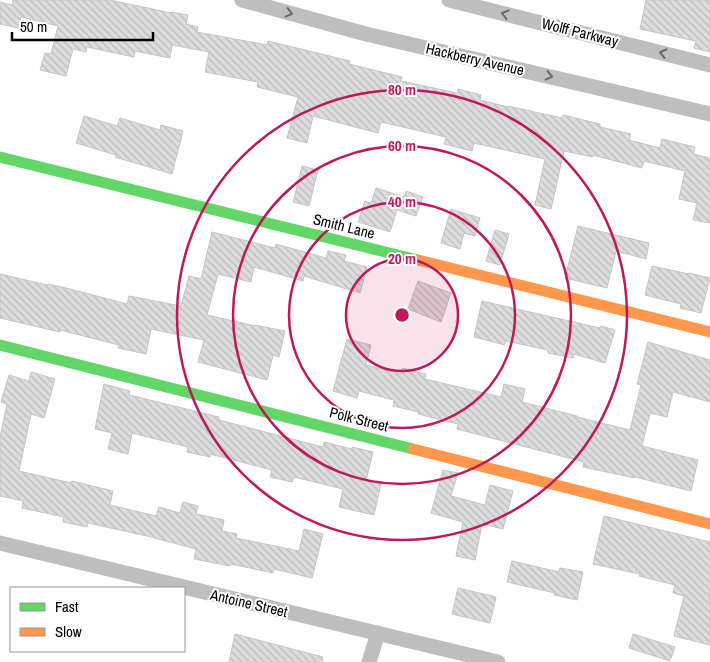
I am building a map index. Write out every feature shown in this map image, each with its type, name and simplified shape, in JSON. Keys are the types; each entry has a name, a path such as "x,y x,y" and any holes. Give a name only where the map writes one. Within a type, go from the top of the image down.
{"street":[{"name":"Hackberry Avenue","path":"242,0 366,34 710,114"},
{"name":"Wolff Parkway","path":"449,0 710,64"},
{"name":"Smith Lane","path":"0,157 710,332"},
{"name":"Polk Street","path":"0,345 710,524"},
{"name":"Antoine Street","path":"0,544 181,587"},
{"name":"Antoine Street","path":"185,588 498,662"},
{"path":"369,662 378,634"}],"building":[{"path":"13,0 110,0 188,15 186,24 198,27 197,32 267,45 268,41 350,61 349,64 402,77 401,81 457,93 458,89 481,95 480,100 508,107 562,118 563,115 600,124 600,127 631,134 629,140 660,148 662,139 695,147 693,154 710,158 710,223 693,220 697,203 679,199 685,171 644,161 642,168 593,155 593,157 564,151 551,209 535,205 545,159 474,143 472,151 444,144 446,137 381,122 378,133 313,116 307,143 287,138 298,97 257,87 258,82 205,72 209,52 172,45 170,58 135,51 134,57 87,47 86,52 73,49 66,76 40,70 45,53 51,54 58,26 21,17 18,28 0,24 0,2 12,5"},
{"path":"646,0 710,0 710,52 694,48 696,41 640,29"},
{"path":"84,116 117,126 120,118 160,130 161,125 183,131 172,174 76,143"},
{"path":"302,166 318,170 309,206 293,202"},
{"path":"376,188 404,197 406,191 423,197 416,216 397,210 390,232 358,222 365,201 371,203"},
{"path":"451,209 480,218 475,236 464,233 460,249 441,243"},
{"path":"578,226 649,243 646,259 616,251 607,288 565,278"},
{"path":"495,230 509,234 500,265 486,261"},
{"path":"212,232 275,248 276,244 326,258 328,251 346,255 344,261 367,267 360,293 304,276 303,281 254,267 251,282 218,274 207,315 285,331 279,357 273,355 267,380 198,362 204,340 151,329 146,354 118,348 119,345 60,330 60,332 0,318 0,274 127,304 129,296 181,306 189,276 201,279"},
{"path":"652,266 710,278 701,313 680,308 681,304 645,295"},
{"path":"418,281 451,293 441,322 408,309"},
{"path":"482,301 615,330 605,363 574,354 573,358 548,353 548,350 506,341 505,345 474,337"},
{"path":"347,339 371,345 366,365 401,374 402,368 426,374 425,379 501,397 504,384 525,389 522,402 630,430 641,385 637,384 648,342 710,360 710,402 673,392 667,417 650,413 642,446 698,460 691,491 635,477 583,467 584,462 457,429 458,424 393,406 394,400 359,391 357,398 333,391"},
{"path":"31,372 55,379 44,418 31,414 19,471 113,491 110,505 156,516 159,507 180,513 183,502 198,506 196,514 224,520 222,531 237,534 236,538 299,551 304,529 323,534 312,578 274,569 273,573 231,564 230,566 194,559 196,549 88,523 87,527 63,522 64,517 22,508 23,501 0,496 0,437 7,404 1,402 9,375 29,381"},
{"path":"104,384 130,391 129,395 219,417 219,420 323,447 324,442 373,452 366,481 381,484 374,515 339,507 343,489 294,477 292,482 270,477 272,470 210,454 210,457 187,452 188,447 132,433 128,454 108,449 112,433 95,429"},
{"path":"443,470 458,473 451,496 485,505 490,485 513,491 503,529 482,524 475,560 456,556 463,522 431,513"},
{"path":"604,516 710,542 710,645 674,636 684,596 673,593 675,585 639,576 640,574 593,564"},
{"path":"512,561 559,572 560,568 583,572 577,600 507,582"},
{"path":"458,588 496,597 490,623 452,614"},
{"path":"235,634 323,657 322,662 229,662"},
{"path":"633,634 675,647 670,661 629,648"}],"traffic: fast":[{"path":"0,157 418,260"},
{"path":"0,345 413,449"}],"traffic: slow":[{"path":"418,260 710,332"},
{"path":"413,449 710,524"}]}
